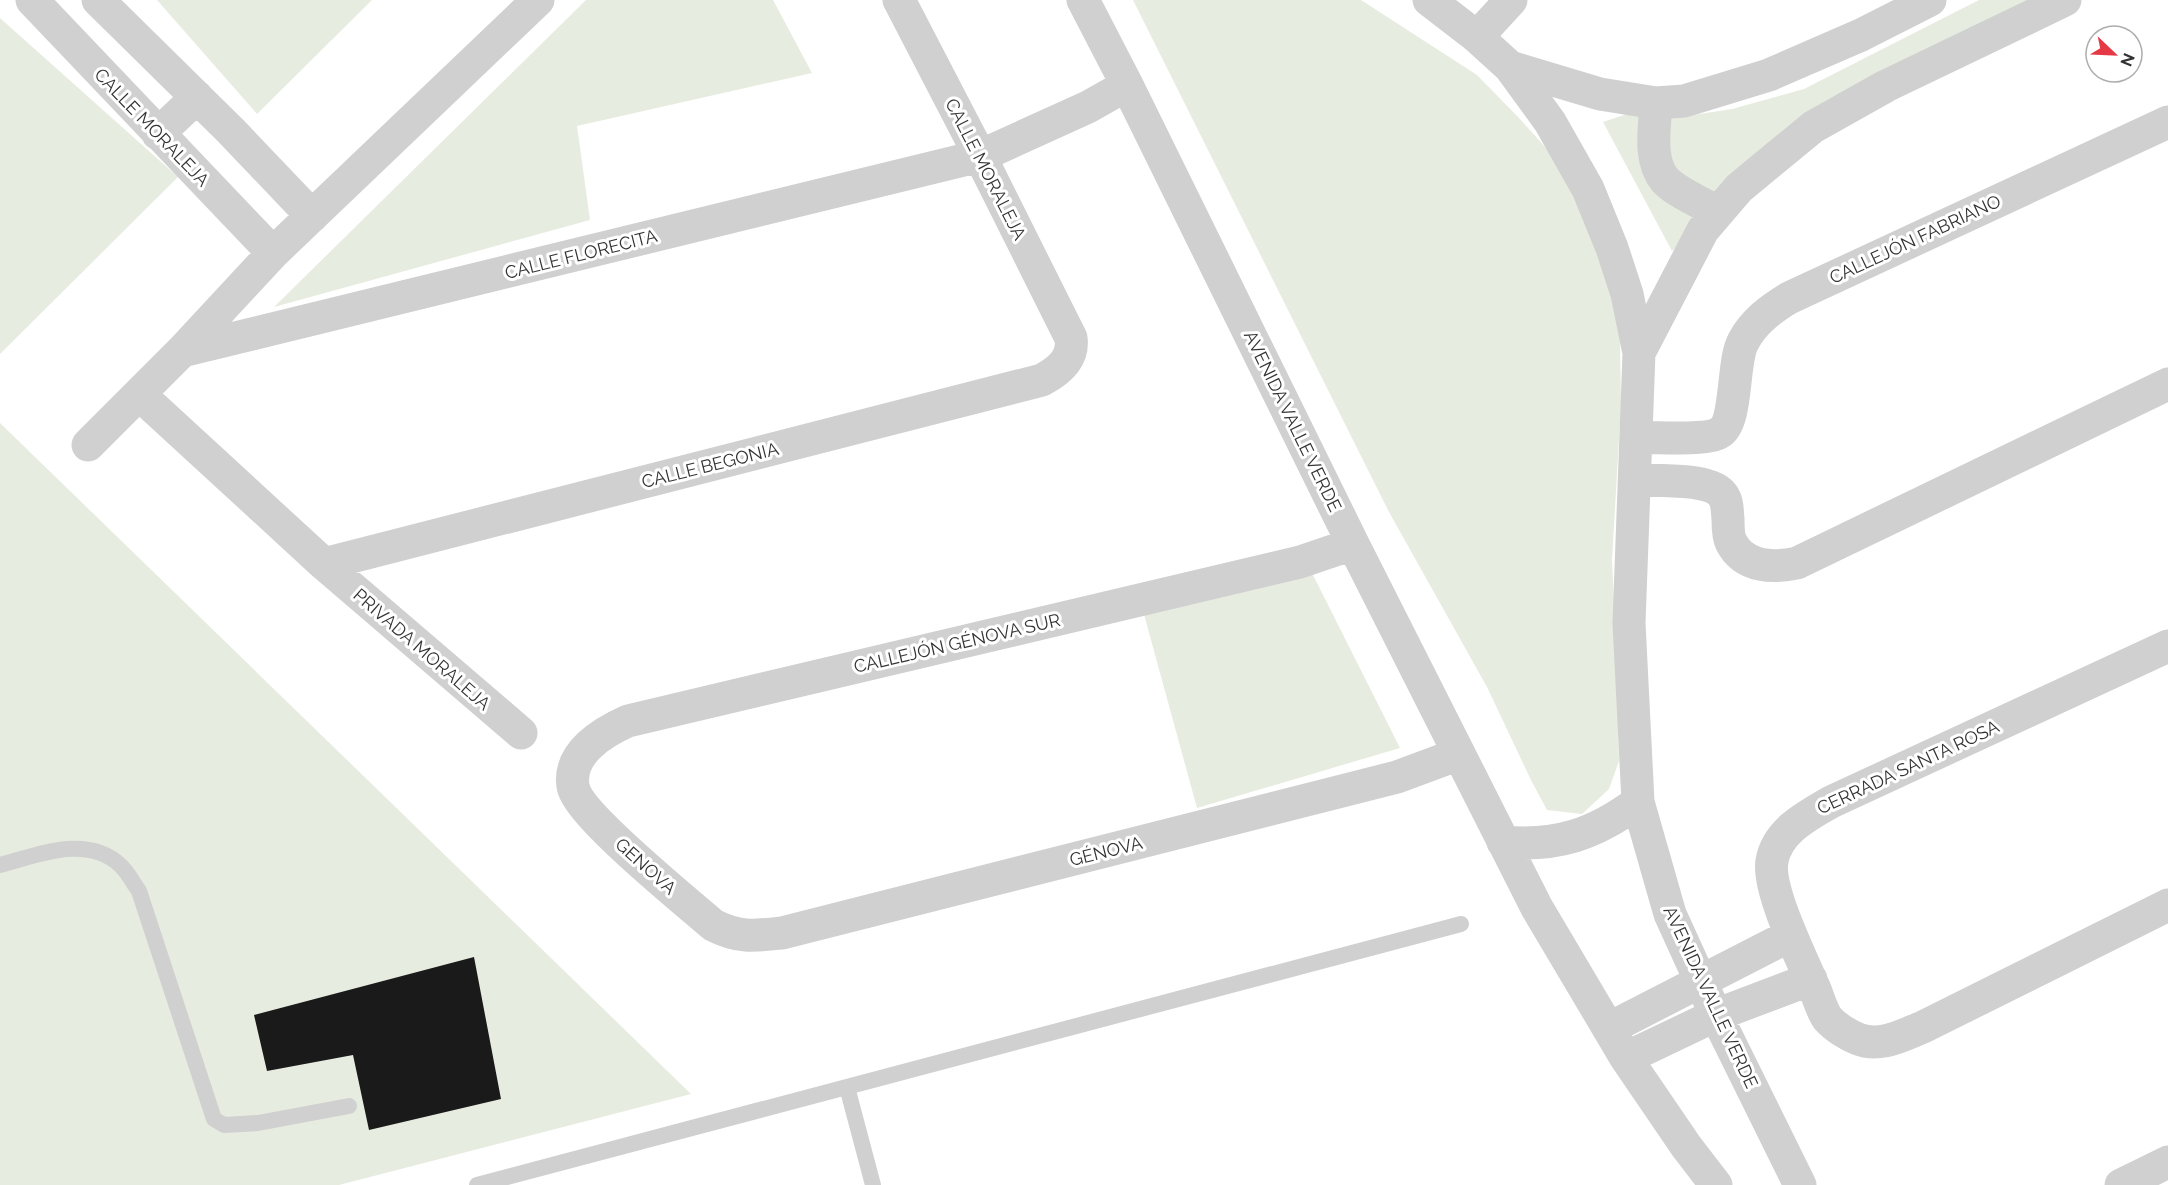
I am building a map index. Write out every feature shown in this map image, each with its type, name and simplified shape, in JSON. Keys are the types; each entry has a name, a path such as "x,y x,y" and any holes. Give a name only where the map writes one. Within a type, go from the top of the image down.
{"street":[{"name":"CALLE MORALEJA","path":"32,0 273,254"},
{"path":"98,0 312,216"},
{"path":"88,445 182,351 273,254 538,0"},
{"name":"CALLE MORALEJA","path":"899,0 1071,339"},
{"name":"AVENIDA VALLE VERDE","path":"1083,0 1537,908 1626,1058 1686,1146 1716,1185"},
{"name":"AVENIDA VALLE VERDE","path":"1429,0 1477,37 1510,68 1550,122 1588,189 1612,248 1627,294 1639,353 1629,623 1638,802 1670,914 1700,982 1800,1185"},
{"path":"1477,37 1511,0"},
{"path":"1510,68 1600,94 1656,103 1684,100 1769,75 1861,35 1930,0"},
{"path":"1639,353 1703,231 1739,188 1813,127 1886,86 2066,0"},
{"name":"CALLE FLORECITA","path":"182,351 980,156 1088,106 1127,85"},
{"path":"158,134 197,98"},
{"path":"1656,103 1654,152 1657,167 1665,181 1717,212"},
{"name":"CALLEJÓN FABRIANO","path":"1637,437 1717,435 1723,431 1730,416 1736,363 1743,342 1767,311 1789,298 2168,122"},
{"name":"CALLE BEGONIA","path":"324,564 1042,380 1054,374 1069,356 1072,348 1071,339"},
{"path":"1635,480 1689,482 1710,486 1721,493 1727,504 1731,542 1739,552 1749,561 1778,567 1797,563 2168,384"},
{"path":"139,394 324,564"},
{"name":"CALLEJÓN GÉNOVA SUR","path":"575,766 589,744 606,731 628,721 1300,562 1353,544"},
{"name":"PRIVADA MORALEJA","path":"324,564 521,733"},
{"name":"CERRADA SANTA ROSA","path":"2168,646 1831,802 1806,816 1786,832 1778,844 1772,860 1771,876 1791,935 1828,1019 1846,1034 1871,1043 1894,1039 1923,1027 2168,904"},
{"name":"GÉNOVA","path":"750,937 782,933 1397,777 1458,754"},
{"name":"GENOVA","path":"575,766 573,787 580,802 599,824 713,925 726,932 750,937"},
{"path":"1503,842 1545,843 1585,834 1604,825 1638,802"},
{"path":"1610,1028 1791,935"},
{"path":"1626,1058 1716,1015 1811,979"},
{"path":"2121,1185 2168,1162"}],"lane":[{"path":"0,865 54,851 84,848 105,854 121,866 139,891 214,1119 224,1125 258,1123 349,1106"},
{"path":"477,1185 1461,924"},
{"path":"847,1087 873,1185"}],"shaded area":[{"path":"157,0 372,0 257,114"},
{"path":"586,0 773,0 812,73 577,126 590,220 274,307"},
{"path":"1133,0 1361,0 1477,75 1572,177 1612,279 1620,341 1621,405 1612,560 1619,761 1609,789 1582,814 1547,810 1487,687 1389,512"},
{"path":"1979,0 2030,0 1880,76 1672,251 1603,122 1636,111 1674,118 1732,109 1804,89"},
{"path":"0,18 178,177 0,354"},
{"path":"0,423 691,1094 339,1185 0,1185"},
{"path":"1312,573 1400,748 1197,808 1142,607"}],"building":[{"path":"474,957 501,1099 369,1130 353,1055 267,1071 254,1015"}]}
